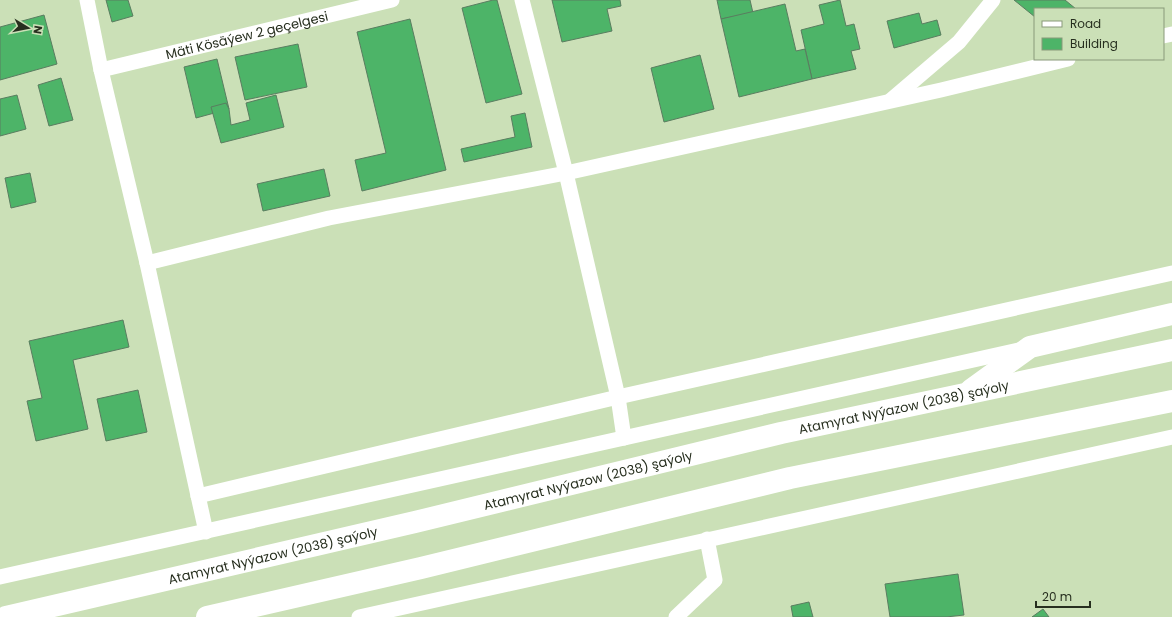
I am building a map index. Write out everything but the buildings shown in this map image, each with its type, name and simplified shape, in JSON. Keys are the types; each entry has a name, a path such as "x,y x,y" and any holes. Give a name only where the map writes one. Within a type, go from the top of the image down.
{"main road":[{"path":"965,394 1030,347 1167,317"},
{"name":"Atamyrat Nyýazow (2038) şaýoly","path":"6,617 430,519 781,433 1172,350"},
{"path":"207,617 421,568 790,478 1172,401"}],"street":[{"path":"87,0 101,70 147,263 206,532"},
{"name":"Mäti Kösäýew 2 geçelgesi","path":"101,70 392,0"},
{"path":"522,0 566,173 618,397 624,438"},
{"path":"889,102 959,42 993,0"},
{"path":"147,263 329,218 566,173 889,102 1064,60"},
{"path":"198,496 618,397 1172,273"},
{"path":"0,578 1030,347"},
{"path":"359,617 1172,437"},
{"path":"676,617 715,580 707,539"}]}
